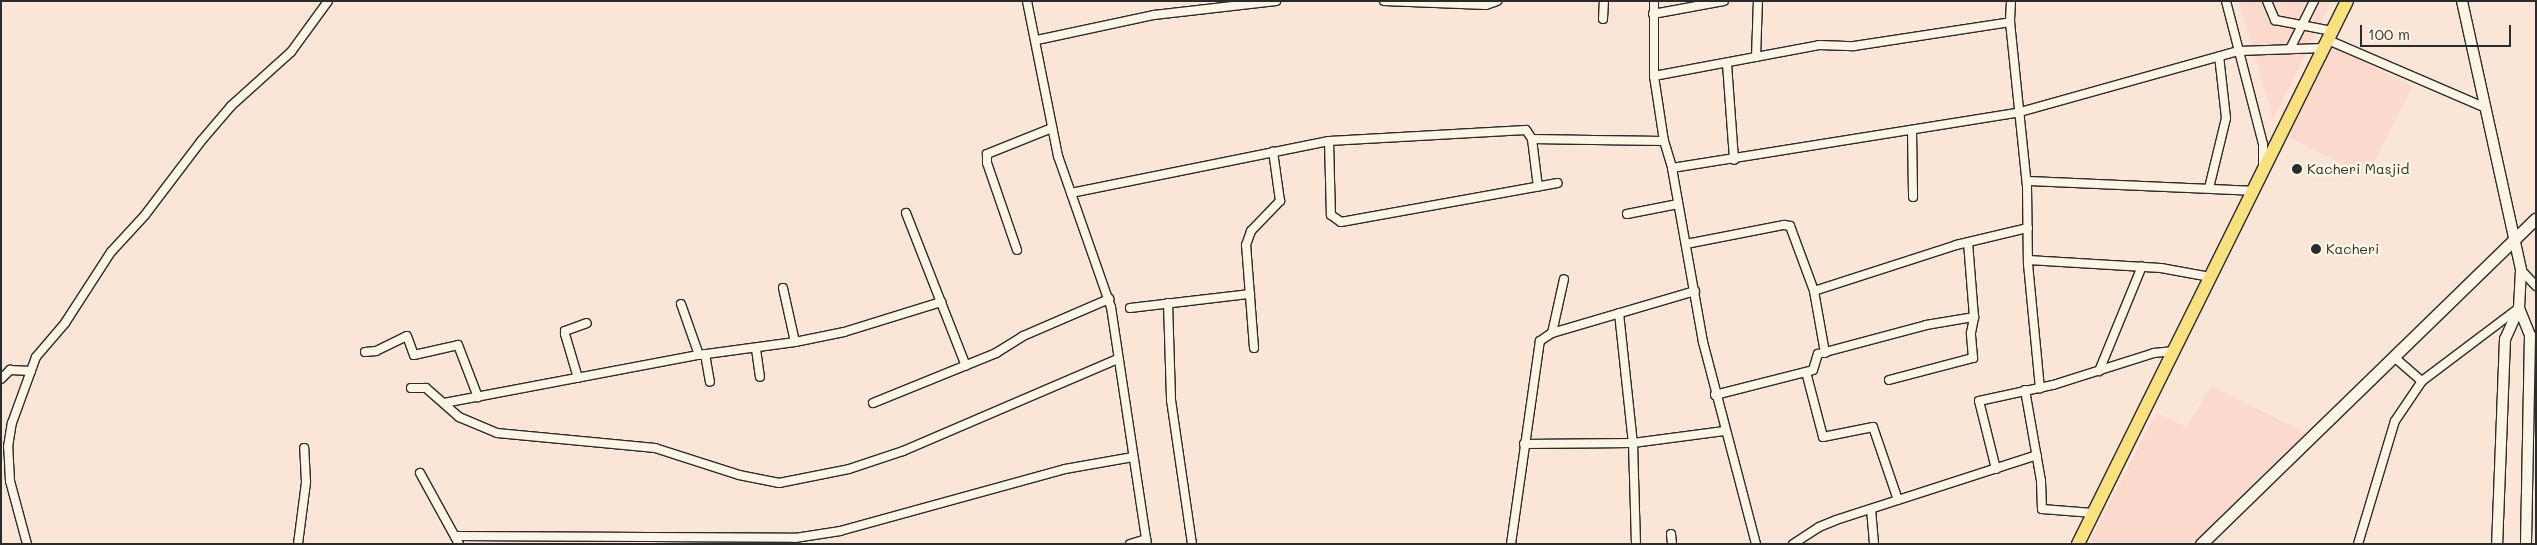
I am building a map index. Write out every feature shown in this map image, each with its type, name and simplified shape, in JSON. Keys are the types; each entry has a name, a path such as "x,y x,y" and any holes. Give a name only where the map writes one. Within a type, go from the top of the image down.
{"main road":[{"path":"2078,544 2347,1"},
{"path":"2201,544 2536,218"}],"street":[{"path":"27,544 10,481 8,452 12,423 36,357 65,323 110,252 145,215 231,106 291,52 328,1"},
{"path":"1028,1 1037,40 1052,128 1071,193 1109,299 1147,542 1130,544"},
{"path":"1037,40 1154,15 1276,1"},
{"path":"1384,1 1486,5 1497,1"},
{"path":"1603,19 1604,1"},
{"path":"1654,1 1654,76 1664,141 1672,168 1715,395 1756,544"},
{"path":"1653,14 1724,1"},
{"path":"1756,57 1758,1"},
{"path":"2011,1 2010,22 2027,181 2028,260 2040,388"},
{"path":"2226,1 2263,144 2263,171"},
{"path":"2267,1 2276,20 2302,26 2486,108"},
{"path":"2290,49 2314,1"},
{"path":"2462,1 2516,237 2521,270 2519,308 2505,339 2497,544"},
{"path":"1654,76 1727,64 1819,45 1854,46 2010,22"},
{"path":"1672,168 1734,160 2020,112 2239,50 2290,49 2328,39"},
{"path":"2209,188 2226,118 2219,56"},
{"path":"1727,64 1734,160"},
{"path":"1017,250 987,163 987,154 1052,128"},
{"path":"1071,193 1329,141 1526,130 1532,139 1538,187"},
{"path":"1912,130 1913,197"},
{"path":"1532,139 1664,141"},
{"path":"1329,141 1331,215 1334,220 1359,220 1558,183"},
{"path":"1254,348 1247,237 1280,201 1272,151"},
{"path":"2027,181 2253,191"},
{"path":"1627,214 1678,204"},
{"path":"906,213 966,366"},
{"path":"1686,244 1784,224 1790,226 1814,291 1825,353"},
{"path":"1814,291 1968,242 2028,228"},
{"path":"1889,380 1973,358 1971,333 1974,317 1968,242"},
{"path":"2028,260 2142,266 2210,277"},
{"path":"2099,371 2142,266"},
{"path":"2521,270 2536,286"},
{"path":"1552,332 1564,279"},
{"path":"783,288 795,342"},
{"path":"1511,544 1540,342 1552,332 1695,292"},
{"path":"1130,308 1250,294"},
{"path":"873,403 966,366 1023,336 1109,299"},
{"path":"444,403 702,355 756,349 795,342 844,332 941,302"},
{"path":"1168,303 1171,400 1192,544"},
{"path":"681,304 702,355 710,382"},
{"path":"2358,544 2395,421 2422,382 2519,308"},
{"path":"2519,308 2530,335 2532,474 2526,544"},
{"path":"1619,313 1633,443 1636,544"},
{"path":"1715,395 1813,370 1816,357 1825,353 1926,325 1974,317"},
{"path":"578,378 565,334 566,331 588,323"},
{"path":"365,352 376,351 407,336 414,355 458,345 478,397"},
{"path":"756,349 760,377"},
{"path":"1996,469 1980,401 2040,388 2154,353 2174,351"},
{"path":"2394,357 2422,382"},
{"path":"411,388 426,388 458,416 497,433 655,448 739,474 779,483 849,469 903,451 1118,359"},
{"path":"1,378 10,370 31,371"},
{"path":"1806,372 1823,437 1873,427 1898,500"},
{"path":"2025,390 2036,455 2042,509 2093,513"},
{"path":"1524,444 1633,443 1724,431"},
{"path":"298,544 306,482 304,448"},
{"path":"1793,544 1819,527 2036,455"},
{"path":"455,536 796,538 840,531 1041,474 1133,456"},
{"path":"420,473 459,544"},
{"path":"1871,509 1874,544"},
{"path":"1671,534 1672,544"}],"shaded area":[{"path":"2239,1 2331,1 2273,119"},
{"path":"2333,46 2412,86 2366,176 2287,136"},
{"path":"2211,386 2306,433 2193,544 2088,544 2156,413 2187,427"}],"place":[{"name":"Kacheri Masjid","path":"2297,169"},
{"name":"Kacheri","path":"2316,249"}]}
